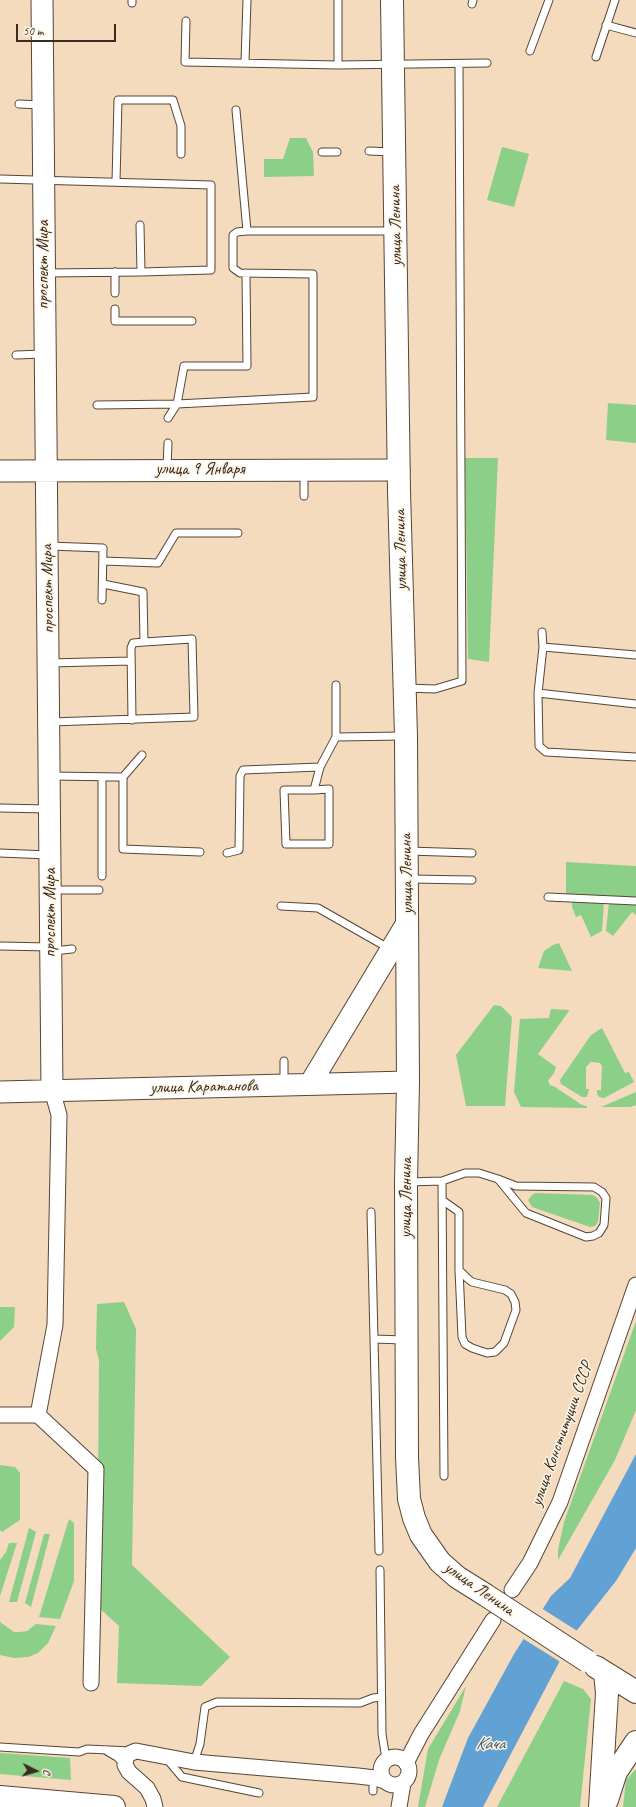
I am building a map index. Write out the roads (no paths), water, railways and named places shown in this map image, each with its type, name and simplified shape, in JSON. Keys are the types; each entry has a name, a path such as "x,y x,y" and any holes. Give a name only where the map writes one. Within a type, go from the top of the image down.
{"main road":[{"name":"проспект Мира","path":"42,0 45,273 44,354 47,471 52,1090"},
{"name":"улица Ленина","path":"392,0 406,736 408,1082 406,1182 407,1457 409,1499 414,1518 421,1535 440,1562 457,1577 636,1692"},
{"name":"улица 9 Января","path":"0,471 400,470"},
{"path":"310,1084 347,1016 407,923"},
{"name":"улица Каратанова","path":"0,1092 408,1082"},
{"path":"596,1667 607,1693 600,1807"},
{"path":"605,1807 616,1772 636,1742"},
{"path":"0,1797 114,1807"}],"street":[{"name":"проспект Мира","path":"38,1415 55,1325 59,1115 52,1090"},
{"name":"улица Конституции СССР","path":"512,1590 530,1563 560,1502 636,1285"},
{"path":"0,1415 38,1415 96,1468 91,1683"},
{"path":"396,1807 393,1771 421,1734 494,1620"},
{"path":"155,1807 153,1799 147,1788 129,1772 125,1765 126,1757 136,1751 194,1762 358,1776 393,1771"},
{"path":"393,1771 399,1807"}],"lane":[{"path":"246,62 247,0"},
{"path":"338,0 338,65"},
{"path":"530,51 549,0"},
{"path":"596,57 615,0"},
{"path":"186,21 185,62 246,62 369,66 393,63 487,63"},
{"path":"606,25 636,34"},
{"path":"404,688 435,689 462,681 459,64"},
{"path":"116,182 118,100 173,100 181,126 181,154"},
{"path":"19,104 44,105"},
{"path":"236,110 247,231"},
{"path":"369,151 395,152"},
{"path":"322,152 337,152"},
{"path":"0,179 211,185 210,270 45,273"},
{"path":"140,225 141,272"},
{"path":"97,405 177,404 313,397 313,274 240,273 233,268 233,235 236,232 247,231 396,231"},
{"path":"115,272 115,293"},
{"path":"168,418 177,404 184,366 246,366 246,273"},
{"path":"115,309 116,321 192,321"},
{"path":"16,355 44,354"},
{"path":"167,470 168,443"},
{"path":"304,470 304,496"},
{"path":"103,561 158,563 176,533 238,533"},
{"path":"47,546 103,548 102,600"},
{"path":"102,584 143,592 144,642"},
{"path":"542,632 543,647 538,693 540,746 546,752 636,757"},
{"path":"49,722 132,720 194,717 192,639 133,643 131,648 132,720"},
{"path":"543,647 636,655"},
{"path":"48,663 131,661"},
{"path":"314,790 320,767 336,737 336,685"},
{"path":"538,693 636,704"},
{"path":"336,737 406,736"},
{"path":"142,755 123,777 123,849 200,852"},
{"path":"227,853 239,850 240,776 244,770 320,767"},
{"path":"49,776 102,778 123,777"},
{"path":"102,778 102,876"},
{"path":"329,789 329,844 286,844 284,790 314,790 329,789"},
{"path":"0,808 50,809"},
{"path":"407,851 472,853"},
{"path":"0,853 50,855"},
{"path":"407,879 472,880"},
{"path":"50,890 99,890"},
{"path":"548,897 636,901"},
{"path":"281,906 318,908 391,950"},
{"path":"0,946 72,949"},
{"path":"284,1061 284,1085"},
{"path":"406,1182 442,1181 465,1173 479,1173 498,1179 516,1186 594,1187 602,1192 606,1198 604,1225 599,1233 586,1237 526,1213 498,1179"},
{"path":"442,1181 444,1476"},
{"path":"442,1200 459,1212 459,1270 462,1337 465,1344 472,1348 487,1353 495,1352 504,1343 516,1310 515,1302 511,1294 505,1290 472,1282 459,1270"},
{"path":"371,1212 379,1551"},
{"path":"374,1339 407,1340"},
{"path":"380,1570 382,1734 393,1771"},
{"path":"194,1762 200,1744 205,1706 217,1702 360,1703 373,1698 381,1697"},
{"path":"0,1747 79,1752 87,1749 136,1751"},
{"path":"104,1749 117,1757 125,1765"},
{"path":"164,1757 182,1777 259,1793"},
{"path":"358,1776 373,1782 373,1791"}],"water":[{"name":"Кача","path":"636,1454 636,1548 616,1581 574,1634 483,1807 442,1807 468,1738 514,1654 551,1596 570,1578"}]}
